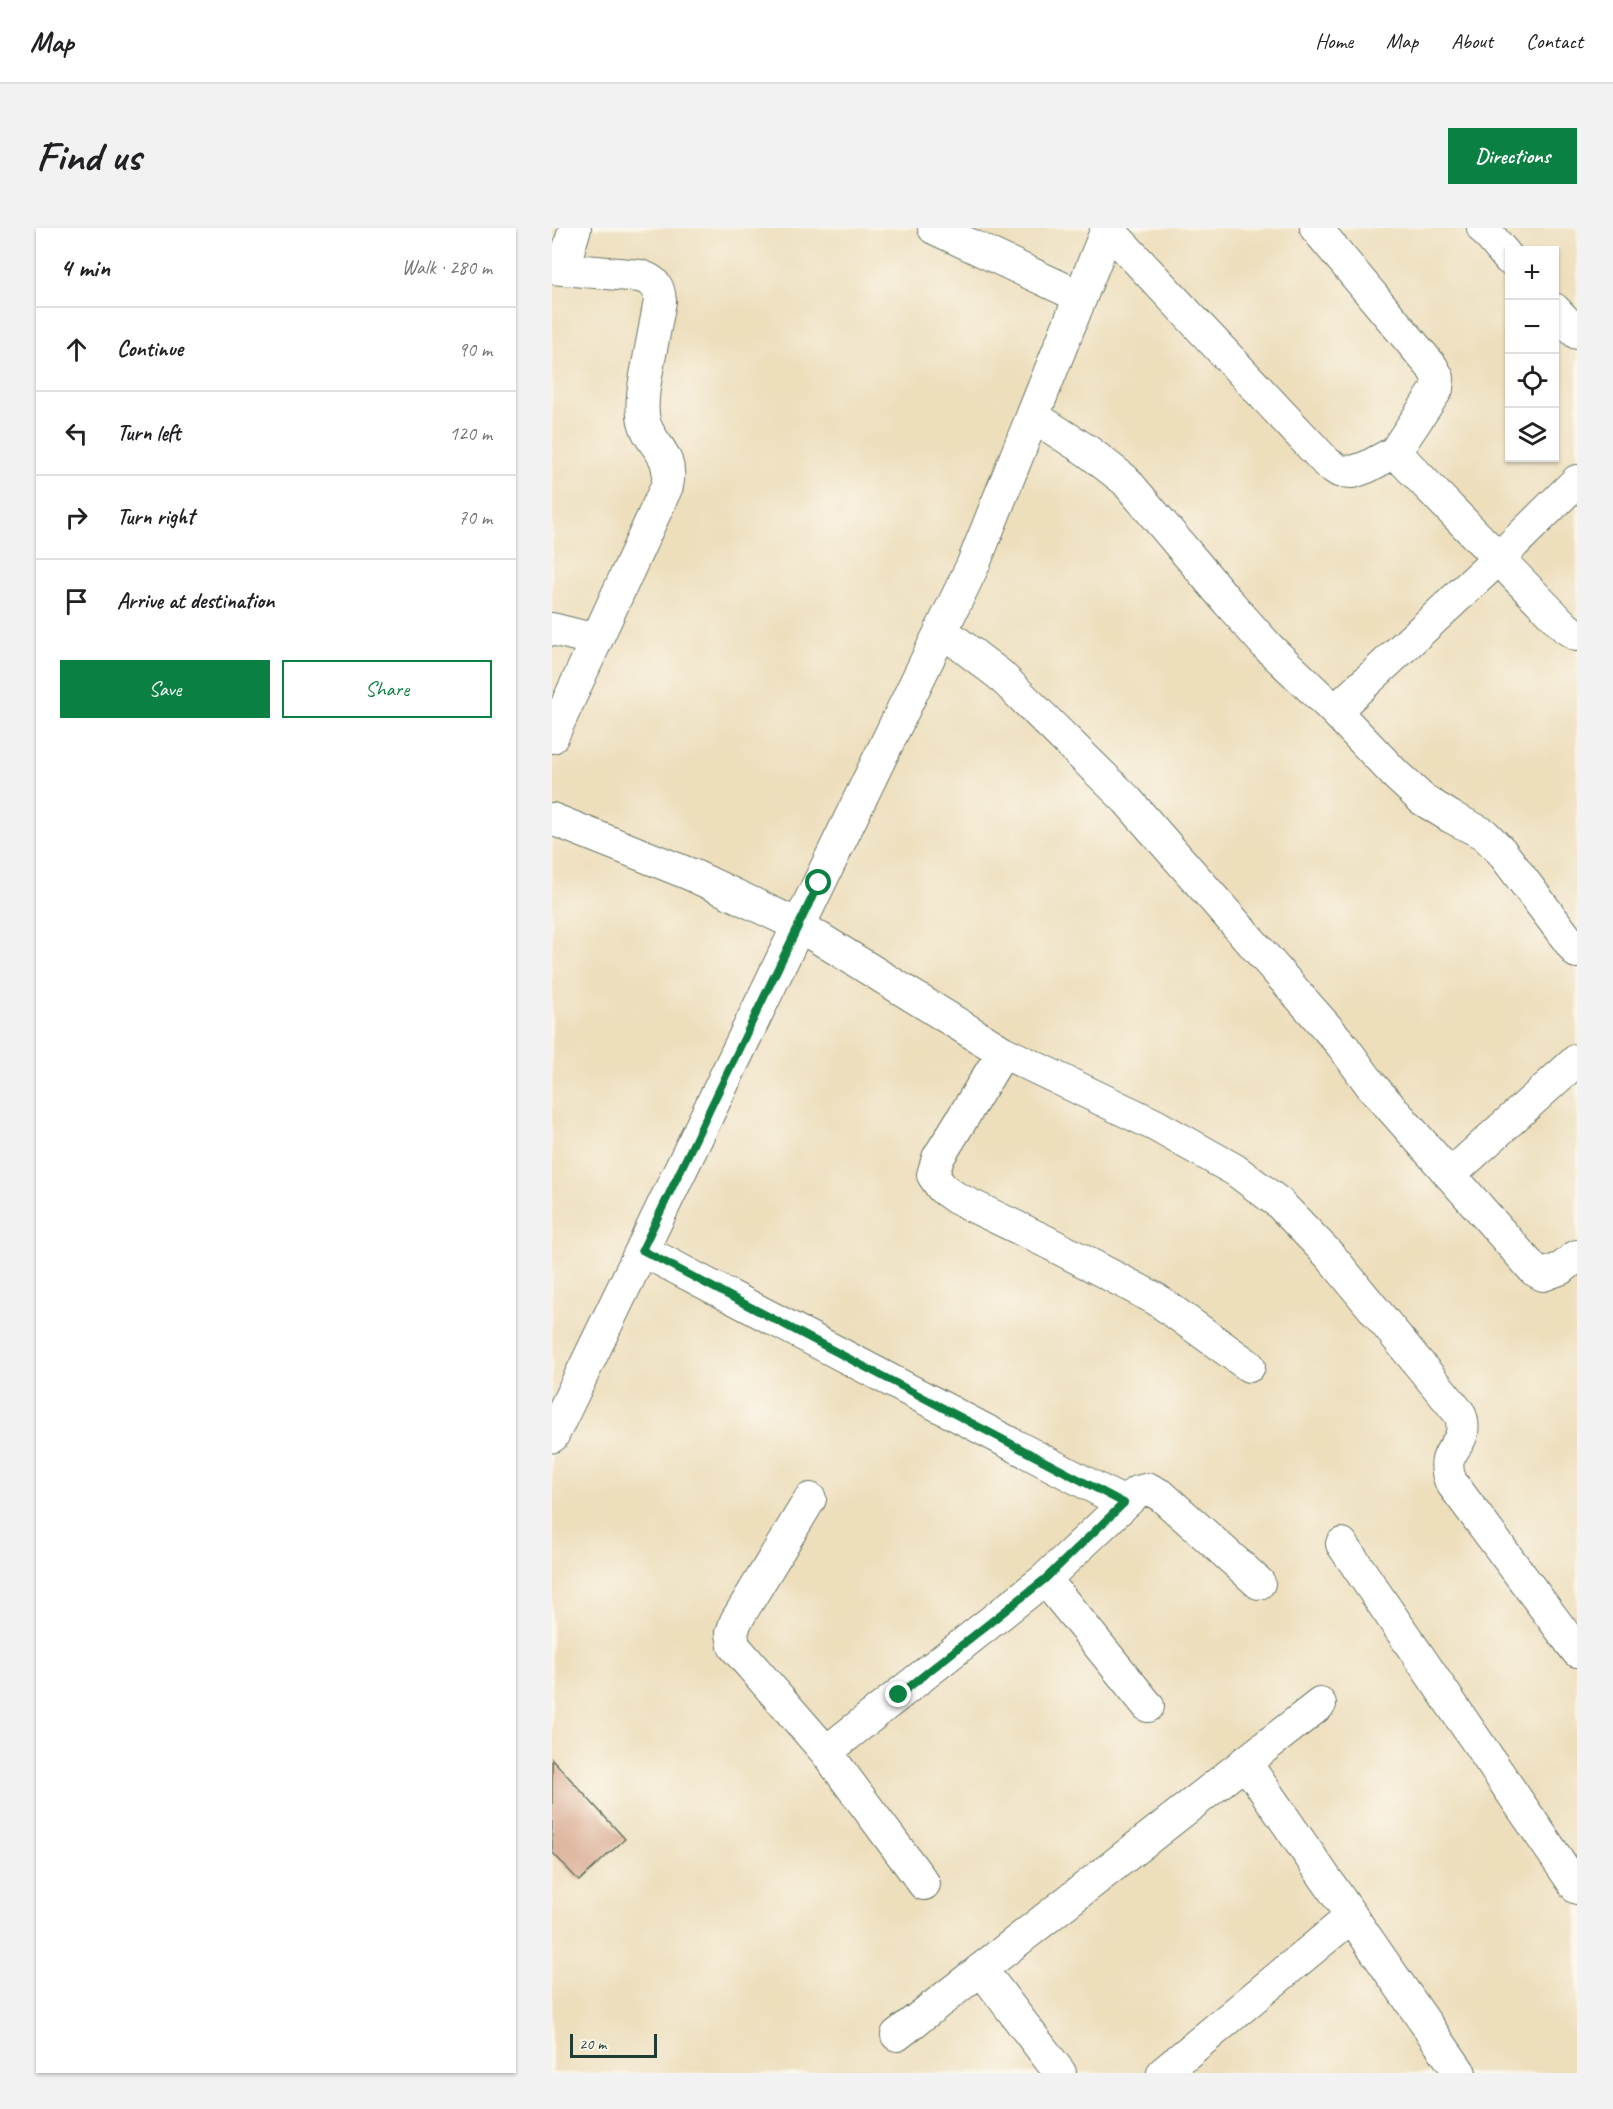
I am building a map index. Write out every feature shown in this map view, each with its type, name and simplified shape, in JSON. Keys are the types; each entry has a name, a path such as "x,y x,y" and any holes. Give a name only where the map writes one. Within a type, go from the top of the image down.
{"street":[{"path":"552,737 667,486 670,474 668,461 649,434 643,419 641,401 660,301 659,289 652,280 640,276 558,268 575,228"},
{"path":"934,228 1081,297"},
{"path":"552,1436 973,565 1108,229 1327,463 1339,471 1353,472 1395,452 1437,389 1438,378 1432,367 1316,228"},
{"path":"1483,228 1505,254"},
{"path":"1559,314 1577,333"},
{"path":"1033,416 1089,452 1125,480 1234,610 1396,775 1422,799 1484,834 1501,851 1577,952"},
{"path":"1395,452 1566,628 1577,635"},
{"path":"1335,711 1577,482"},
{"path":"552,629 596,640"},
{"path":"942,630 1000,675 1127,800 1342,1045 1371,1085 1534,1270 1543,1275 1553,1273 1577,1256"},
{"path":"552,819 692,875 798,926 1003,1052 1155,1125 1235,1170 1279,1203 1331,1257 1460,1414 1464,1426 1461,1438 1448,1457 1446,1470 1451,1482 1577,1651"},
{"path":"1003,1052 938,1158 933,1175 942,1188 1156,1299 1250,1366"},
{"path":"1450,1175 1577,1060"},
{"path":"642,1250 1124,1503"},
{"path":"826,1752 1045,1579 1137,1492 1149,1489 1162,1496 1259,1583"},
{"path":"810,1499 736,1620 732,1633 734,1646 826,1752 924,1884"},
{"path":"1342,1544 1577,1888"},
{"path":"1045,1579 1149,1706"},
{"path":"897,2035 1320,1704"},
{"path":"1245,1762 1460,2073"},
{"path":"1163,2073 1352,1917"},
{"path":"981,1969 1060,2073"}],"building":[{"path":"552,1759 625,1839 579,1881 552,1852"}],"route":[{"path":"819,883 642,1250 1124,1503 1045,1579 899,1695"}]}
